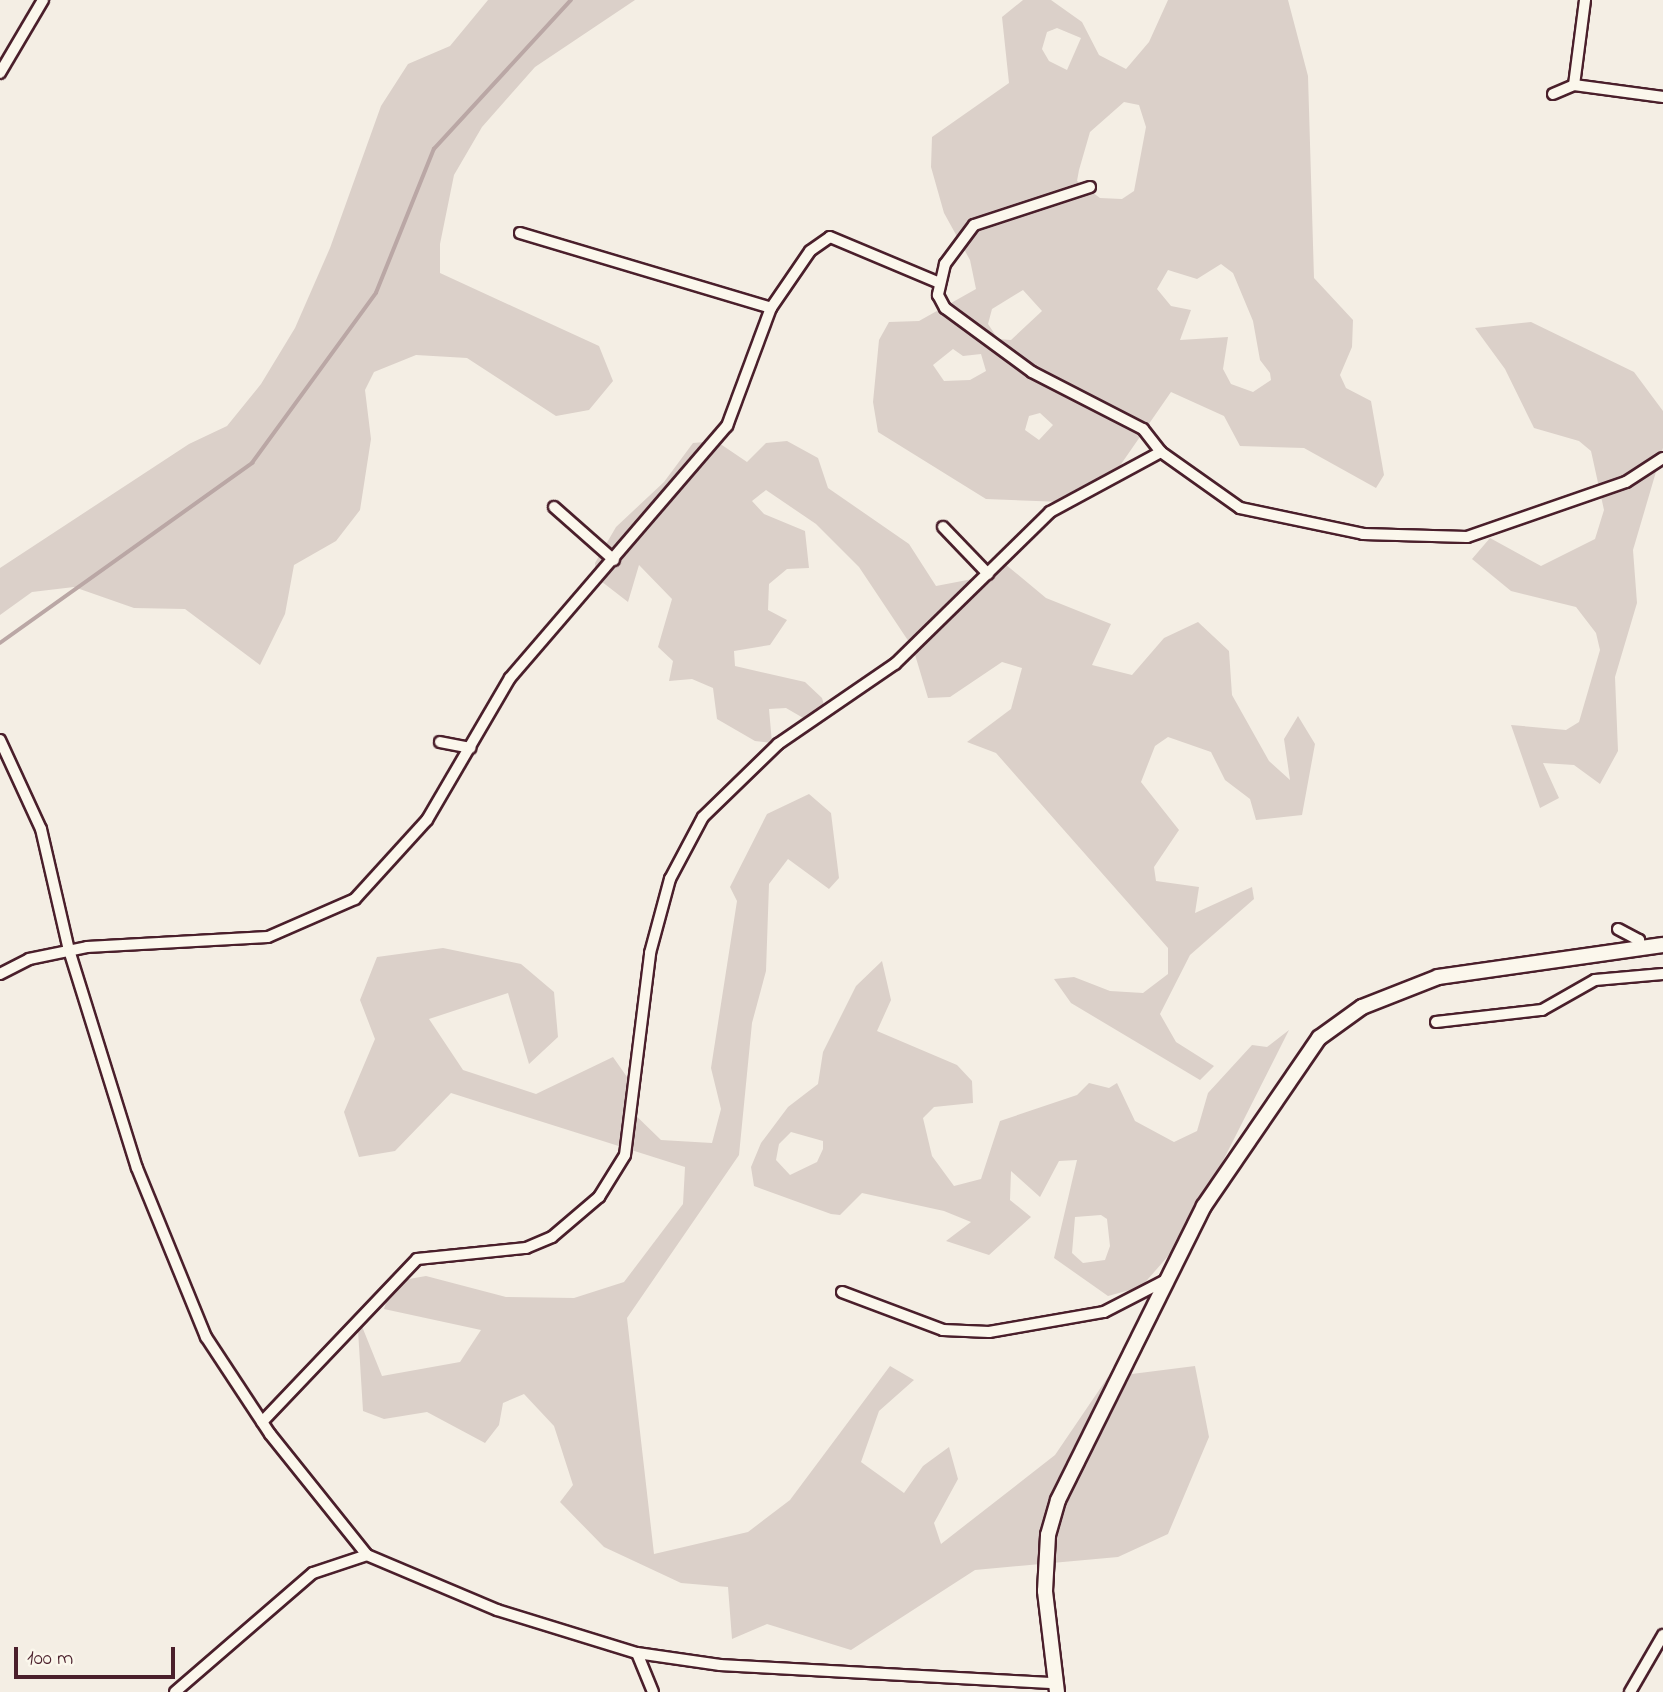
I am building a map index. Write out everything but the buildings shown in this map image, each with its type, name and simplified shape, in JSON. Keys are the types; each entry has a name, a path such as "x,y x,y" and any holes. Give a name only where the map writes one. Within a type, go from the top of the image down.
{"main road":[{"path":"1056,1688 1047,1639 1048,1535 1073,1465 1205,1206 1266,1107 1341,1018 1437,977 1663,945"}],"street":[{"path":"0,73 43,0"},
{"path":"1574,85 1585,0"},
{"path":"1553,94 1574,85 1663,97"},
{"path":"1090,187 974,225 937,282 938,295 957,317 1032,372 1143,429 1161,452 1226,499 1266,518 1416,539 1510,527 1626,482 1663,458"},
{"path":"520,233 771,308"},
{"path":"0,974 69,950 268,937 311,923 355,900 385,870 427,820 510,678 727,426 771,308 810,251 830,237 937,282"},
{"path":"262,1422 417,1259 526,1248 552,1237 599,1198 625,1155 650,953 670,879 703,817 778,744 895,664 1050,512 1161,452"},
{"path":"554,507 614,560"},
{"path":"943,527 988,574"},
{"path":"0,740 41,830 69,950 162,1235 206,1338 262,1422 367,1555 400,1574 497,1610 637,1653 720,1665 1056,1688"},
{"path":"440,742 470,748"},
{"path":"1618,929 1639,940 1639,948"},
{"path":"1436,1022 1542,1010 1595,980 1663,974"},
{"path":"842,1292 943,1330 989,1332 1104,1312 1169,1279"},
{"path":"175,1692 313,1573 367,1555"},
{"path":"1630,1692 1663,1635"},
{"path":"637,1653 653,1692"}],"shaded area":[{"path":"488,0 635,0 535,67 482,127 454,175 440,244 440,273 599,346 613,381 589,410 556,416 467,358 416,355 374,372 365,390 371,439 360,510 336,541 294,565 285,614 260,665 185,609 134,608 74,587 32,592 0,615 0,568 189,444 227,426 261,384 295,328 330,248 381,106 408,64 450,46"},
{"path":"1023,0 1051,0 1082,22 1099,55 1126,69 1149,42 1168,0 1288,0 1308,76 1314,278 1353,320 1352,347 1340,375 1346,388 1371,401 1384,475 1376,488 1304,448 1240,446 1224,416 1171,392 1117,470 1063,502 986,499 878,432 873,402 879,340 889,322 919,321 976,289 970,260 944,213 931,167 932,137 1009,83 1002,17","holes":["1057,28 1081,38 1067,70 1049,61 1042,49 1047,32","1124,102 1139,105 1146,127 1134,191 1122,199 1100,198 1077,181 1090,132","1221,264 1233,273 1253,321 1260,360 1270,373 1271,380 1253,392 1231,384 1223,369 1228,337 1180,340 1191,310 1171,306 1157,289 1168,270 1197,279","1023,290 1042,311 1011,340 998,339 988,324 992,309","953,349 963,356 981,354 986,371 970,380 944,381 933,365","1040,413 1053,425 1039,440 1025,430 1029,416"]},
{"path":"1531,322 1634,372 1663,411 1663,448 1633,550 1637,603 1615,677 1618,751 1600,784 1574,765 1543,763 1559,798 1540,808 1511,725 1566,730 1579,722 1600,650 1596,633 1576,607 1511,591 1472,559 1490,538 1541,566 1595,539 1604,510 1591,451 1579,441 1534,428 1505,369 1475,328"},
{"path":"716,441 747,462 766,443 787,441 818,458 828,488 909,544 936,586 983,577 999,559 1046,598 1111,624 1092,665 1132,675 1164,638 1198,622 1229,651 1232,695 1269,761 1290,780 1284,739 1298,716 1315,744 1302,815 1256,820 1250,799 1225,780 1211,752 1168,737 1155,746 1141,782 1179,830 1154,867 1156,881 1199,887 1195,913 1252,887 1254,899 1190,955 1160,1014 1176,1042 1214,1066 1200,1080 1071,1003 1054,979 1074,977 1110,991 1143,993 1168,974 1168,948 996,753 967,742 1011,709 1022,668 1002,662 950,697 928,698 913,648 859,567 816,524 766,490 752,501 764,514 805,531 809,568 787,569 769,584 768,610 787,620 770,645 734,651 735,666 805,682 822,698 828,719 817,726 786,708 769,709 772,743 755,741 717,719 713,688 692,679 669,681 673,661 658,647 672,599 639,565 628,602 597,578 595,563 616,527 664,482 693,443"},
{"path":"809,794 831,813 839,878 829,889 788,859 769,884 766,971 752,1023 739,1155 627,1318 654,1554 748,1532 790,1500 890,1366 914,1380 879,1411 861,1462 904,1493 923,1466 949,1447 958,1479 934,1523 941,1544 1055,1455 1108,1377 1195,1366 1209,1437 1168,1534 1118,1557 975,1570 851,1650 767,1624 732,1639 728,1587 681,1583 604,1547 560,1502 573,1485 554,1426 524,1394 503,1403 499,1425 485,1443 427,1412 384,1419 363,1411 357,1314 382,1376 460,1362 481,1330 384,1309 392,1282 426,1276 506,1297 574,1298 624,1282 683,1204 685,1167 451,1093 395,1151 359,1157 344,1112 375,1039 360,1000 377,957 443,948 521,964 554,992 558,1037 529,1064 508,993 429,1019 463,1070 536,1094 613,1057 627,1077 626,1106 661,1140 712,1143 721,1109 711,1068 737,901 730,887 767,814"},
{"path":"882,961 891,1000 877,1031 957,1065 972,1081 973,1103 934,1107 923,1118 932,1156 954,1186 981,1179 1000,1121 1077,1095 1089,1083 1109,1088 1117,1083 1135,1121 1174,1142 1197,1131 1208,1093 1252,1045 1267,1047 1289,1030 1184,1238 1141,1287 1108,1296 1054,1258 1077,1160 1059,1161 1040,1197 1011,1171 1010,1200 1031,1217 989,1255 946,1241 971,1222 944,1211 862,1193 840,1215 831,1214 754,1186 751,1167 761,1143 788,1107 818,1084 823,1052 856,986","holes":["791,1132 823,1141 823,1149 817,1162 790,1175 776,1160 779,1144","1101,1215 1107,1219 1110,1246 1105,1260 1083,1263 1072,1253 1075,1217"]}],"waterway":[{"path":"0,643 252,463 376,293 434,149 571,0"}]}
